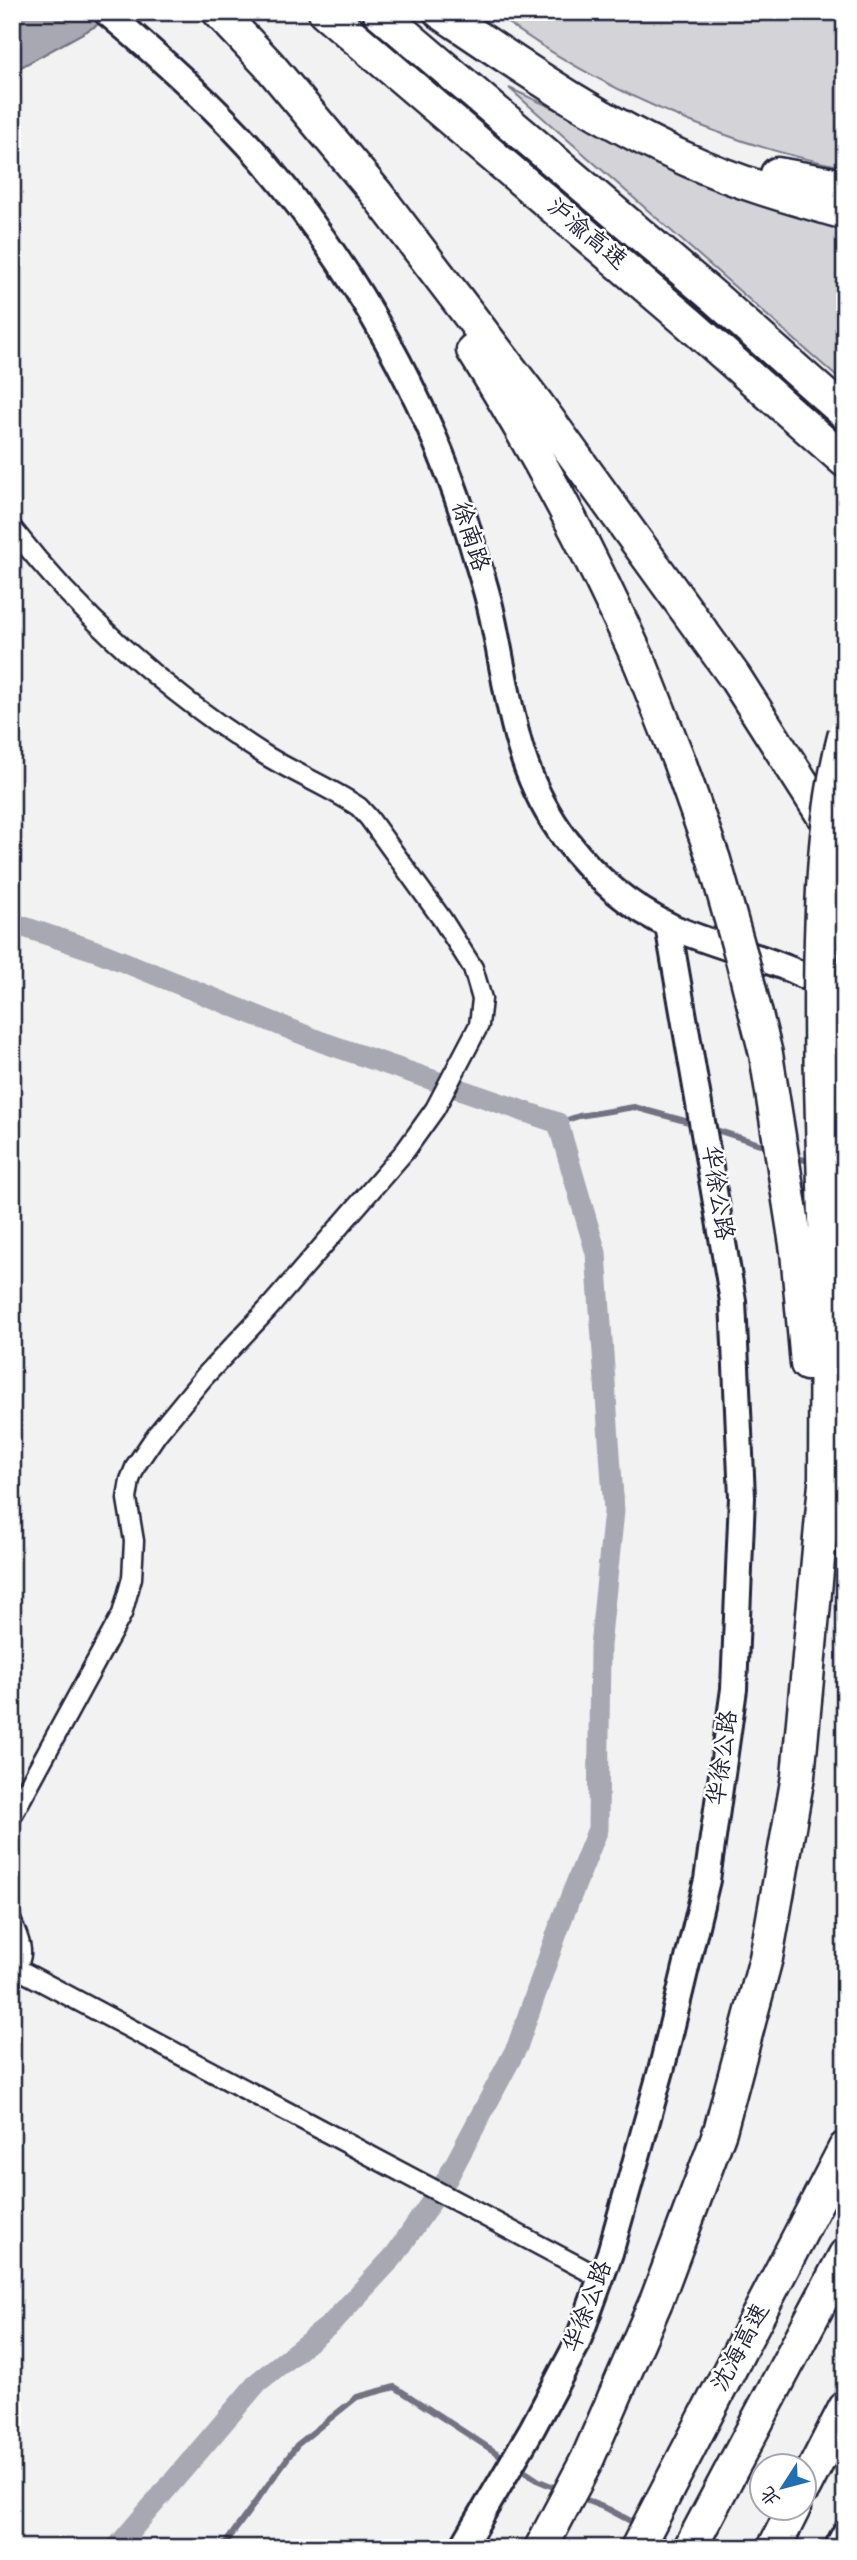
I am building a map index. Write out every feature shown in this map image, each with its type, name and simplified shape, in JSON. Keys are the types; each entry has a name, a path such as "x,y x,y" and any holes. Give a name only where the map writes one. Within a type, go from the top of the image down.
{"highway":[{"path":"219,12 268,64 376,193 617,512 734,676 845,850"},
{"path":"318,12 415,90"},
{"name":"沪渝高速","path":"325,12 680,315 845,461"},
{"name":"沪渝高速","path":"379,12 714,296 845,414"},
{"path":"440,12 526,71 633,135 689,161 747,183 845,213"},
{"path":"268,64 350,169 426,276 516,419 606,586 679,761 714,860 766,1054 811,1249"},
{"path":"580,103 635,129 693,151 776,173 845,187"},
{"path":"544,2542 587,2460 657,2299 720,2132 766,1958 798,1776 825,1484 811,1249 823,884 832,793 845,733"},
{"name":"沈海高速","path":"637,2548 845,2147"},
{"name":"沈海高速","path":"697,2535 845,2255"},
{"path":"818,2461 845,2408"},
{"path":"774,2548 787,2522"}],"street":[{"name":"徐南路","path":"111,17 193,88 262,160 324,240 378,325 425,419 463,516 492,613 509,710 523,758 540,802 567,842 600,878 638,909 668,925 795,970 826,986 845,1000"},
{"path":"12,528 64,591 129,654 240,739 346,799 369,818 442,919 473,968 479,984 482,1013 475,1037 463,1059 435,1109 405,1151 175,1411 136,1465 127,1499 134,1541 132,1578 122,1614 12,1816"},
{"name":"华徐公路","path":"462,2548 532,2430 576,2346 601,2278 662,2067 707,1880 734,1689 742,1497 733,1301 712,1167 668,925"},
{"path":"12,1922 22,1954 14,1968 601,2278"},
{"path":"837,2548 845,2533"}],"shaded area":[{"path":"12,12 121,12 12,72"},
{"path":"493,12 845,12 845,167 753,144 661,109 572,64"},
{"path":"509,88 639,147 845,220 845,384"}],"waterway":[{"path":"12,923 99,952 322,1042 558,1123 596,1253 614,1511 600,1646 598,1829 563,1916 517,2047 447,2179 395,2255 331,2324 258,2382 116,2548"},
{"path":"558,1123 579,1116 634,1107 696,1124"},
{"path":"710,1128 769,1147"},
{"path":"793,1156 816,1164"},
{"path":"832,1170 845,1174"},
{"path":"222,2548 297,2445 357,2397 395,2387 506,2459"},
{"path":"515,2465 539,2481 561,2490"},
{"path":"577,2497 640,2526"},
{"path":"656,2535 680,2548"}]}
